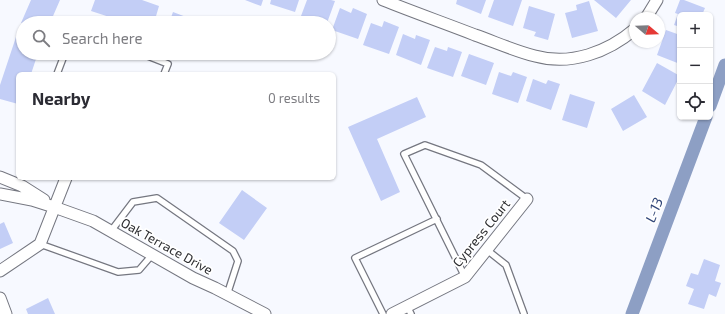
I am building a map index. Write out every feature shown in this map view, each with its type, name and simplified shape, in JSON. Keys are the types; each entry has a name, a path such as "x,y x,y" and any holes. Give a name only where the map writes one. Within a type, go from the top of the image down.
{"street":[{"path":"383,0 510,48 544,58 571,58 588,55 610,47 629,34"},
{"path":"650,12 657,0"},
{"name":"Oak Terrace Drive","path":"0,177 22,186 54,206"},
{"path":"0,271 40,244 65,180"},
{"name":"Oak Terrace Drive","path":"0,194 54,206 93,221 193,278 265,314"},
{"name":"Cypress Court","path":"392,314 409,310 465,277 526,199"},
{"path":"0,298 6,314"}],"lane":[{"path":"58,72 62,60"},
{"path":"158,60 168,64 165,72"},
{"path":"465,277 404,154 425,145 481,165 526,199"},
{"path":"111,231 133,202 157,198 233,251 238,262 227,295"},
{"path":"383,314 355,258 437,220"},
{"path":"40,244 118,272 139,270 152,255"},
{"path":"487,250 506,265 524,314"}],"building":[{"path":"31,0 60,0 53,16 24,16"},
{"path":"95,0 142,0 159,6 156,16 106,16 91,11"},
{"path":"245,0 263,0 261,6"},
{"path":"271,0 299,0 295,12 270,4"},
{"path":"307,0 335,1 330,16 301,16"},
{"path":"457,0 486,0 481,14 456,4"},
{"path":"494,0 522,0 513,26 488,17"},
{"path":"594,0 631,0 616,18"},
{"path":"680,0 684,0 705,8 703,12 675,13"},
{"path":"589,1 598,31 572,38 565,13 577,10 576,5"},
{"path":"529,6 555,14 548,40 534,36 536,32 523,28"},
{"path":"340,8 351,13 353,8 367,14 358,39 336,31 336,19"},
{"path":"173,12 184,16 172,16"},
{"path":"677,17 677,26 674,25"},
{"path":"384,21 399,27 389,54 363,45 371,23 382,27"},
{"path":"666,30 677,34 677,63 657,55 660,48 665,48"},
{"path":"403,34 415,39 416,35 430,40 421,65 396,55"},
{"path":"16,37 16,60 36,60 32,72 16,72 16,103 0,99 0,85"},
{"path":"435,47 447,51 448,47 462,52 453,77 427,68"},
{"path":"469,54 494,63 486,85 461,76"},
{"path":"657,63 677,74 677,82 665,105 642,91"},
{"path":"499,72 511,76 513,72 527,77 518,103 492,94"},
{"path":"533,79 546,84 548,80 560,84 551,110 526,101"},
{"path":"570,94 595,102 587,128 562,120"},
{"path":"634,95 647,117 623,131 611,109"},
{"path":"417,97 426,117 377,139 400,192 381,201 348,127"},
{"path":"242,190 267,208 244,240 219,223"},
{"path":"4,222 13,243 0,249 0,224"},
{"path":"704,259 720,265 715,281 721,283 716,297 709,294 704,309 688,304 694,289 686,286 691,273 698,275"},
{"path":"48,298 55,314 28,314 26,309"}],"waterway":[{"name":"L-13","path":"713,98 725,65"},
{"name":"L-13","path":"632,314 705,120"}]}
